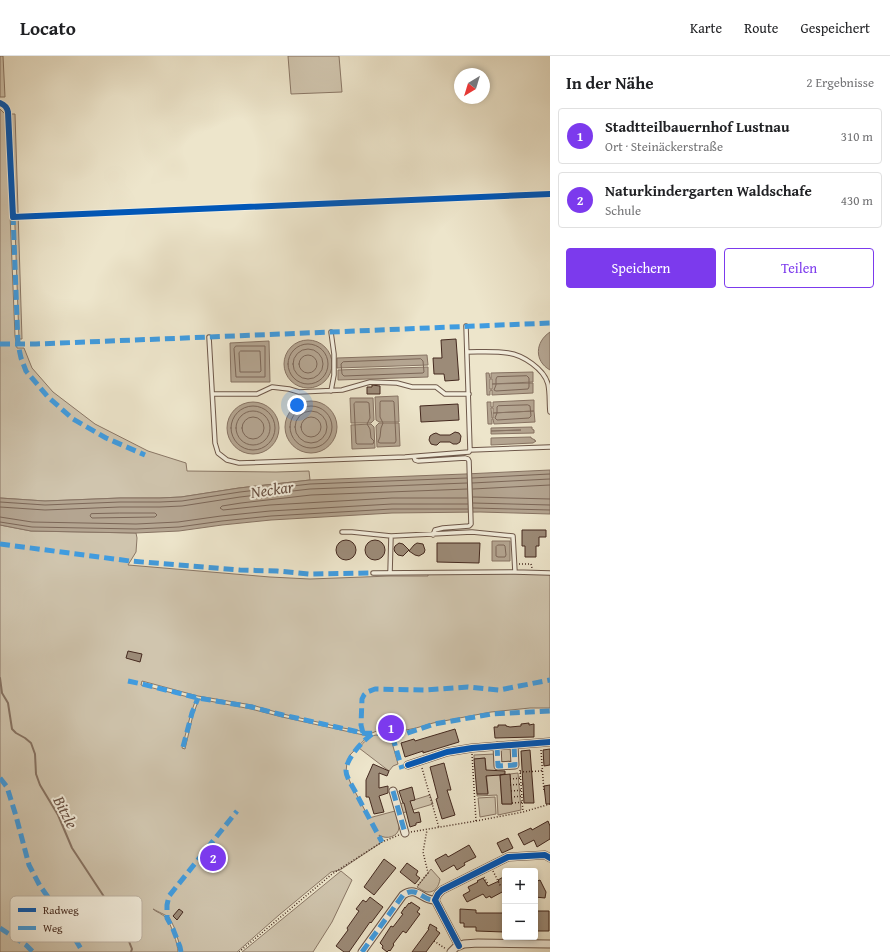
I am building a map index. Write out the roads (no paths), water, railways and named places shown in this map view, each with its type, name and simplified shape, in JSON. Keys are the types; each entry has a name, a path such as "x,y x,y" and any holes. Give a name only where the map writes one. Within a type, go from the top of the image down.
{"street":[{"path":"408,765 447,752 472,748 550,742"},
{"path":"496,746 498,766 515,765 514,745"},
{"path":"393,791 405,833"},
{"path":"435,900 442,890 508,857 545,855 550,858"},
{"path":"362,952 403,895 407,892 414,892 427,899 435,900"},
{"path":"435,900 459,946"},
{"path":"450,952 464,944 550,944"}],"lane":[{"path":"466,326 470,450"},
{"path":"331,332 334,354 334,375 331,391"},
{"path":"209,337 215,443 218,453 227,460 239,463 414,456 469,452 470,450 550,448"},
{"path":"467,352 509,353 532,364 542,372 548,384 550,412"},
{"path":"213,394 257,394 272,387 299,392 331,391 342,390 370,382 397,383 412,387 436,387 446,394 469,394"},
{"path":"414,456 415,460 418,461 465,458 469,461 471,524 469,526 435,530 433,534"},
{"path":"342,532 391,536 472,532 514,536 515,572"},
{"path":"390,573 391,536"},
{"path":"373,573 550,573"}],"water":[{"path":"550,332 550,370 541,362 538,351 541,341"},
{"path":"303,340 313,340 325,347 332,359 332,369 325,381 313,388 303,388 295,384 288,377 284,369 284,359 288,351 295,344"},
{"path":"269,341 270,382 231,382 230,343"},
{"path":"427,355 428,365 337,368 337,358"},
{"path":"428,367 428,377 338,380 338,370"},
{"path":"533,372 533,382 492,384 533,383 533,393 492,395 492,390 490,391 490,395 487,395 486,373 489,373 491,378 491,373","holes":["490,379 492,379 492,389 490,389"]},
{"path":"398,396 399,422 379,422 376,420 375,397"},
{"path":"350,398 373,398 374,420 371,423 351,423"},
{"path":"534,400 535,422 494,424 492,419 492,424 488,424 487,402 491,402 491,407 493,407 493,402","holes":["491,408 493,408 493,418 492,418"]},
{"path":"311,401 321,403 329,409 335,417 337,427 335,437 329,445 321,451 311,453 301,451 293,445 287,437 285,427 287,417 293,409 301,403"},
{"path":"248,402 258,402 267,406 275,414 279,423 279,433 275,442 267,450 258,454 248,454 239,450 231,442 227,433 227,423 231,414 239,406"},
{"path":"379,423 399,423 400,446 377,447 376,426"},
{"path":"371,424 374,427 375,448 352,449 351,425"},
{"path":"532,427 534,433 491,434 491,428"},
{"path":"531,437 536,441 533,443 491,445 491,438"},
{"name":"Neckar","path":"550,470 550,514 480,512 392,513 271,520 179,531 136,533 31,531 0,525 0,498 45,501 181,497 239,488 310,480"},
{"path":"492,541 510,541 510,561 492,561"}],"waterway":[{"name":"Bitzle","path":"0,678 2,693 8,703 12,729 31,743 35,754 36,774 40,785 58,815 72,848 104,896"},
{"name":"Bitzle","path":"129,942 132,949 131,952"}],"place":[{"name":"Stadtteilbauernhof Lustnau","path":"391,728"},
{"name":"Naturkindergarten Waldschafe","path":"213,858"}]}
